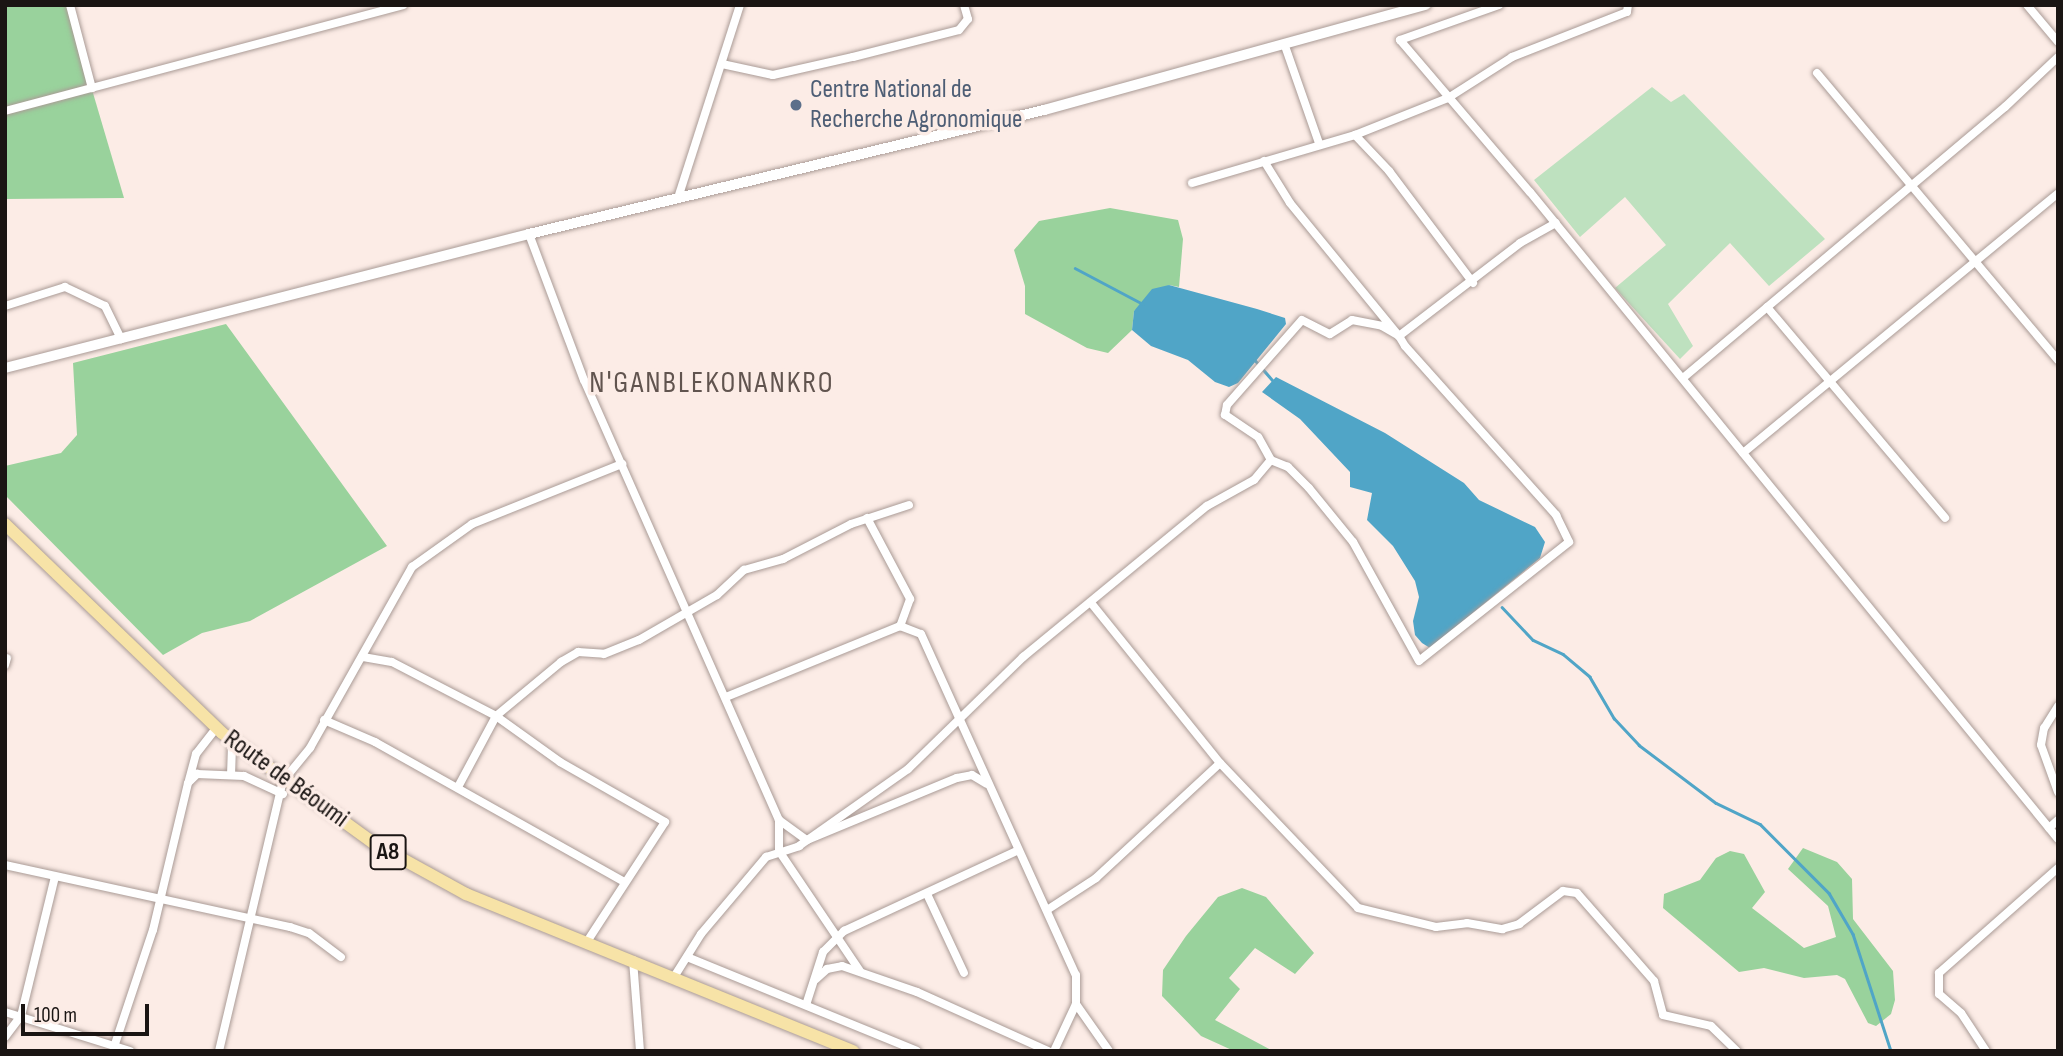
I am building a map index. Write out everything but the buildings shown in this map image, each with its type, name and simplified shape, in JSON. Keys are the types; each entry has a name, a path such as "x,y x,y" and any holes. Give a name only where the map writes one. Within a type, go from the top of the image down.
{"main road":[{"path":"5,368 529,234 1285,46 1426,5"},
{"name":"Route de Béoumi","path":"5,524 283,788 429,876 853,1051"}],"street":[{"path":"70,5 92,88"},
{"path":"5,111 403,5"},
{"path":"678,198 740,5"},
{"path":"722,64 773,75 853,57 959,30 968,19 964,5"},
{"path":"1499,5 1400,40 1556,223 2058,839"},
{"path":"1192,183 1319,142 1355,135 1448,98 1512,57 1627,12 1628,5"},
{"path":"2027,5 2058,41"},
{"path":"1285,46 1319,142"},
{"path":"1683,378 1911,187 2058,57"},
{"path":"1817,74 1972,263 2058,360"},
{"path":"1355,135 1389,171 1473,283"},
{"path":"1264,161 1290,203 1399,336 1556,515 1569,542 1429,658 1419,661 1353,542 1309,488 1288,467 1271,460 1258,436 1225,415 1227,405 1302,320 1330,334 1352,320 1382,326 1399,336"},
{"path":"1744,453 2058,192"},
{"path":"1399,336 1473,283 1520,243 1556,223"},
{"path":"529,234 584,380 689,611 779,820 779,851 834,939 860,971"},
{"path":"5,306 65,287 105,306 121,339"},
{"path":"1767,307 1945,518"},
{"path":"807,840 908,769 959,716 1221,495 1254,480 1271,460"},
{"path":"219,1051 283,788 310,748 412,567 446,539 622,464"},
{"path":"458,787 496,716 578,652 616,650 717,595 744,570 805,550 867,518 909,505"},
{"path":"867,518 910,599 900,626"},
{"path":"1092,604 1220,763 1358,908 1436,927 1467,923 1502,929 1519,924 1563,891 1577,893 1654,981 1663,1015 1711,1027 1737,1051"},
{"path":"726,697 900,626 921,634 1016,851 1047,910 1076,975 1076,1004 1054,1051"},
{"path":"363,657 392,662 496,716 560,762 665,822 586,943"},
{"path":"2058,706 2044,728 2041,745 2058,792"},
{"path":"324,720 345,726 625,882"},
{"path":"114,1047 153,930 196,754 216,727"},
{"path":"231,775 232,741"},
{"path":"1047,910 1096,878 1220,763"},
{"path":"188,783 197,774 231,775 283,788"},
{"path":"674,977 732,894 766,857 957,778 972,775 990,788"},
{"path":"779,820 807,840"},
{"path":"2049,828 2058,820"},
{"path":"806,1005 823,952 834,939 860,922 927,894 1016,851"},
{"path":"5,865 309,933 341,957"},
{"path":"1986,1051 1961,1013 1939,994 1939,973 2058,868"},
{"path":"5,1037 21,1016 55,877"},
{"path":"927,894 964,972"},
{"path":"687,957 917,1051"},
{"path":"633,960 640,1051"},
{"path":"816,979 827,969 842,966 860,971 1048,1051"},
{"path":"1076,1004 1109,1051"},
{"path":"5,1012 130,1051"}],"green space":[{"path":"5,5 67,5 124,198 5,199"},
{"path":"1652,87 1671,102 1684,94 1825,239 1769,286 1730,243 1668,304 1693,346 1680,359 1615,288 1666,245 1625,197 1580,237 1534,180"},
{"path":"1110,208 1178,220 1183,239 1179,287 1169,285 1134,311 1132,330 1108,353 1087,348 1025,314 1025,286 1014,250 1039,221"},
{"path":"226,324 387,546 250,621 202,633 163,655 5,495 5,466 61,453 77,435 73,363"},
{"path":"1803,848 1837,862 1852,879 1853,919 1893,971 1895,1000 1891,1014 1876,1026 1868,1023 1845,979 1837,975 1804,978 1764,968 1739,972 1663,908 1664,894 1700,880 1716,858 1730,851 1744,854 1765,892 1752,908 1804,948 1836,937 1828,906 1788,869"},
{"path":"1242,888 1266,897 1314,953 1295,974 1255,948 1229,978 1240,989 1215,1020 1273,1051 1234,1051 1201,1036 1162,996 1163,970 1186,936 1218,897"}],"water":[{"path":"1169,285 1285,318 1286,324 1238,383 1229,387 1215,382 1188,360 1151,346 1132,330 1134,311 1152,289"},
{"path":"1276,377 1385,433 1464,483 1479,500 1535,527 1545,542 1540,558 1430,648 1422,643 1415,635 1413,621 1419,597 1415,581 1393,546 1367,520 1372,493 1350,487 1350,472 1300,419 1262,392"}],"waterway":[{"path":"1075,268 1143,304"},
{"path":"1255,360 1273,381"},
{"path":"1502,607 1533,640 1563,654 1590,677 1614,718 1639,745 1716,803 1760,824 1829,893 1853,934 1891,1051"}],"place":[{"name":"Centre National de Recherche Agronomique","path":"796,105"}],"district":[{"name":"N'GANBLEKONANKRO","path":"712,383"}]}
